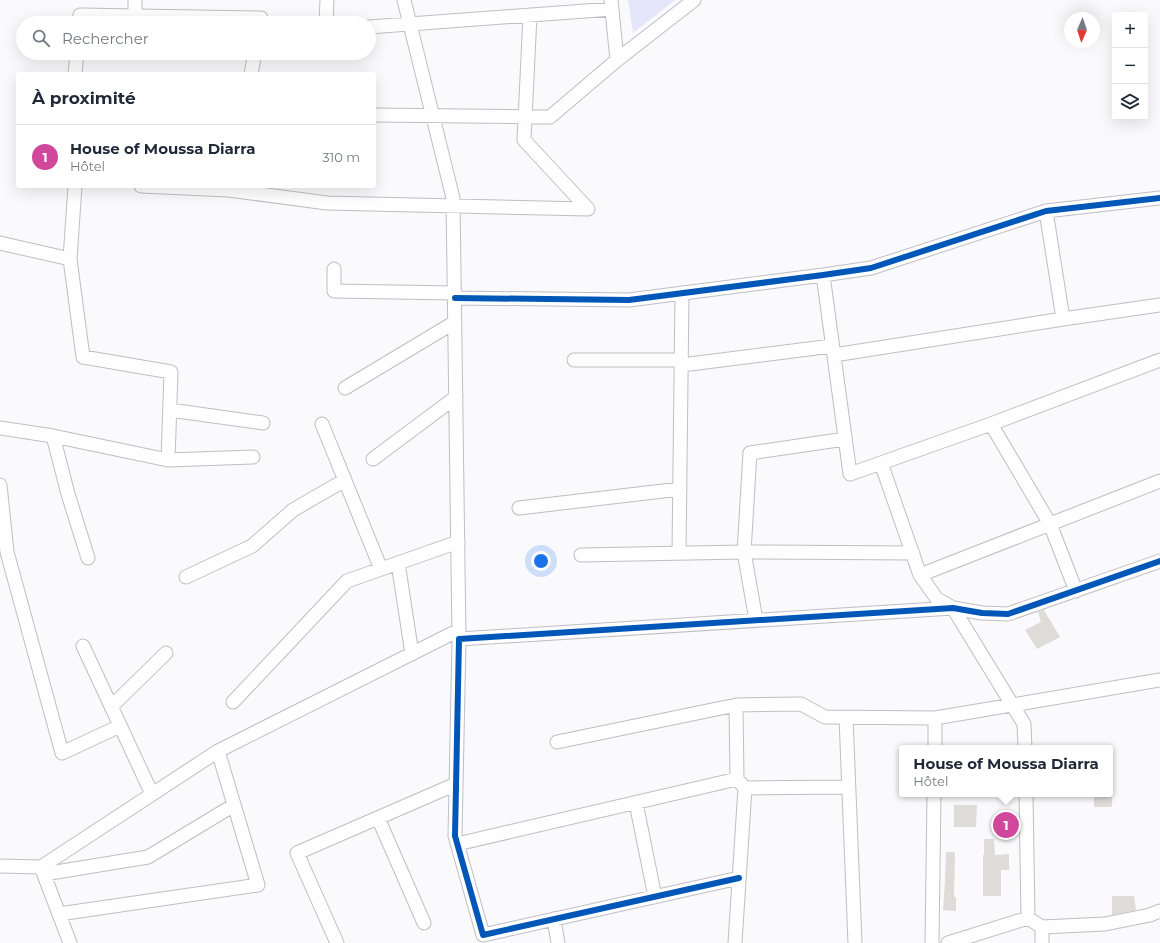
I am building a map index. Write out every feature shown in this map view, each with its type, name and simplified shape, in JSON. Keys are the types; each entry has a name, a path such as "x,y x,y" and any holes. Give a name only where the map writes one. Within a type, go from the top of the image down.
{"street":[{"path":"80,16 135,16 135,0"},
{"path":"326,16 327,0"},
{"path":"404,0 454,206 459,635 454,836 483,935 502,937 554,919 739,878"},
{"path":"376,115 550,117 617,60 694,0"},
{"path":"376,26 530,15 611,4 617,60"},
{"path":"229,188 327,203 588,209 524,140 530,15"},
{"path":"75,72 76,60"},
{"path":"251,72 254,60"},
{"path":"75,188 70,259 83,357 171,372 168,460"},
{"path":"334,269 334,291 630,300 871,268 1046,210 1160,198"},
{"path":"1046,210 1062,319"},
{"path":"0,243 70,259"},
{"path":"823,275 850,474 991,424 1160,360"},
{"path":"679,553 682,293"},
{"path":"574,360 682,362 833,350 1160,305"},
{"path":"345,388 455,322"},
{"path":"373,459 456,397"},
{"path":"170,410 263,423"},
{"path":"322,424 381,569"},
{"path":"991,424 1050,524 1076,591"},
{"path":"0,428 53,436 168,460 252,457"},
{"path":"53,436 68,494 88,558"},
{"path":"756,620 744,552 750,453 845,439"},
{"path":"881,463 920,575 937,599 953,608 1024,724 1025,745"},
{"path":"186,577 252,546 293,510 345,480"},
{"path":"920,575 1160,481"},
{"path":"0,485 7,552 62,753 120,726"},
{"path":"519,508 680,489"},
{"path":"233,702 347,581 458,542"},
{"path":"581,555 744,552 913,553"},
{"path":"42,871 152,794 218,751 412,654 459,635 756,620 953,608 982,613 1008,614 1160,562"},
{"path":"398,563 412,654"},
{"path":"83,646 152,794"},
{"path":"111,707 166,653"},
{"path":"557,742 736,705 801,704 825,717 935,718 1160,680"},
{"path":"735,943 739,878 741,784 736,705"},
{"path":"846,717 855,943"},
{"path":"935,718 935,745"},
{"path":"59,914 258,885 218,751"},
{"path":"337,943 298,853 456,784"},
{"path":"457,844 636,802 741,784 849,787"},
{"path":"932,943 934,797"},
{"path":"1026,797 1028,918"},
{"path":"636,802 655,897"},
{"path":"0,863 42,871 148,857 234,804"},
{"path":"378,818 424,923"},
{"path":"42,871 70,943"},
{"path":"1028,918 1042,927 1105,924 1150,915 1160,911"},
{"path":"948,943 1028,918"},
{"path":"554,919 558,943"},
{"path":"1042,927 1042,943"}],"shaded area":[{"path":"628,0 675,0 633,33"}],"building":[{"path":"1044,610 1060,637 1037,649 1025,630 1041,622 1038,612"},
{"path":"1094,797 1112,797 1112,807 1094,807"},
{"path":"954,805 977,805 976,827 954,827"},
{"path":"984,839 994,839 995,855 1009,854 1009,870 1001,870 1001,896 983,896"},
{"path":"946,852 955,852 954,897 956,897 956,911 943,910"},
{"path":"1112,896 1134,896 1136,910 1112,915"}],"cycle path":[{"path":"455,298 629,300 823,275 871,268 1046,211 1160,198"},
{"path":"739,878 483,935 455,836 459,639 953,608 982,613 1008,614 1160,561"}],"place":[{"name":"House of Moussa Diarra","path":"1006,825"}]}
